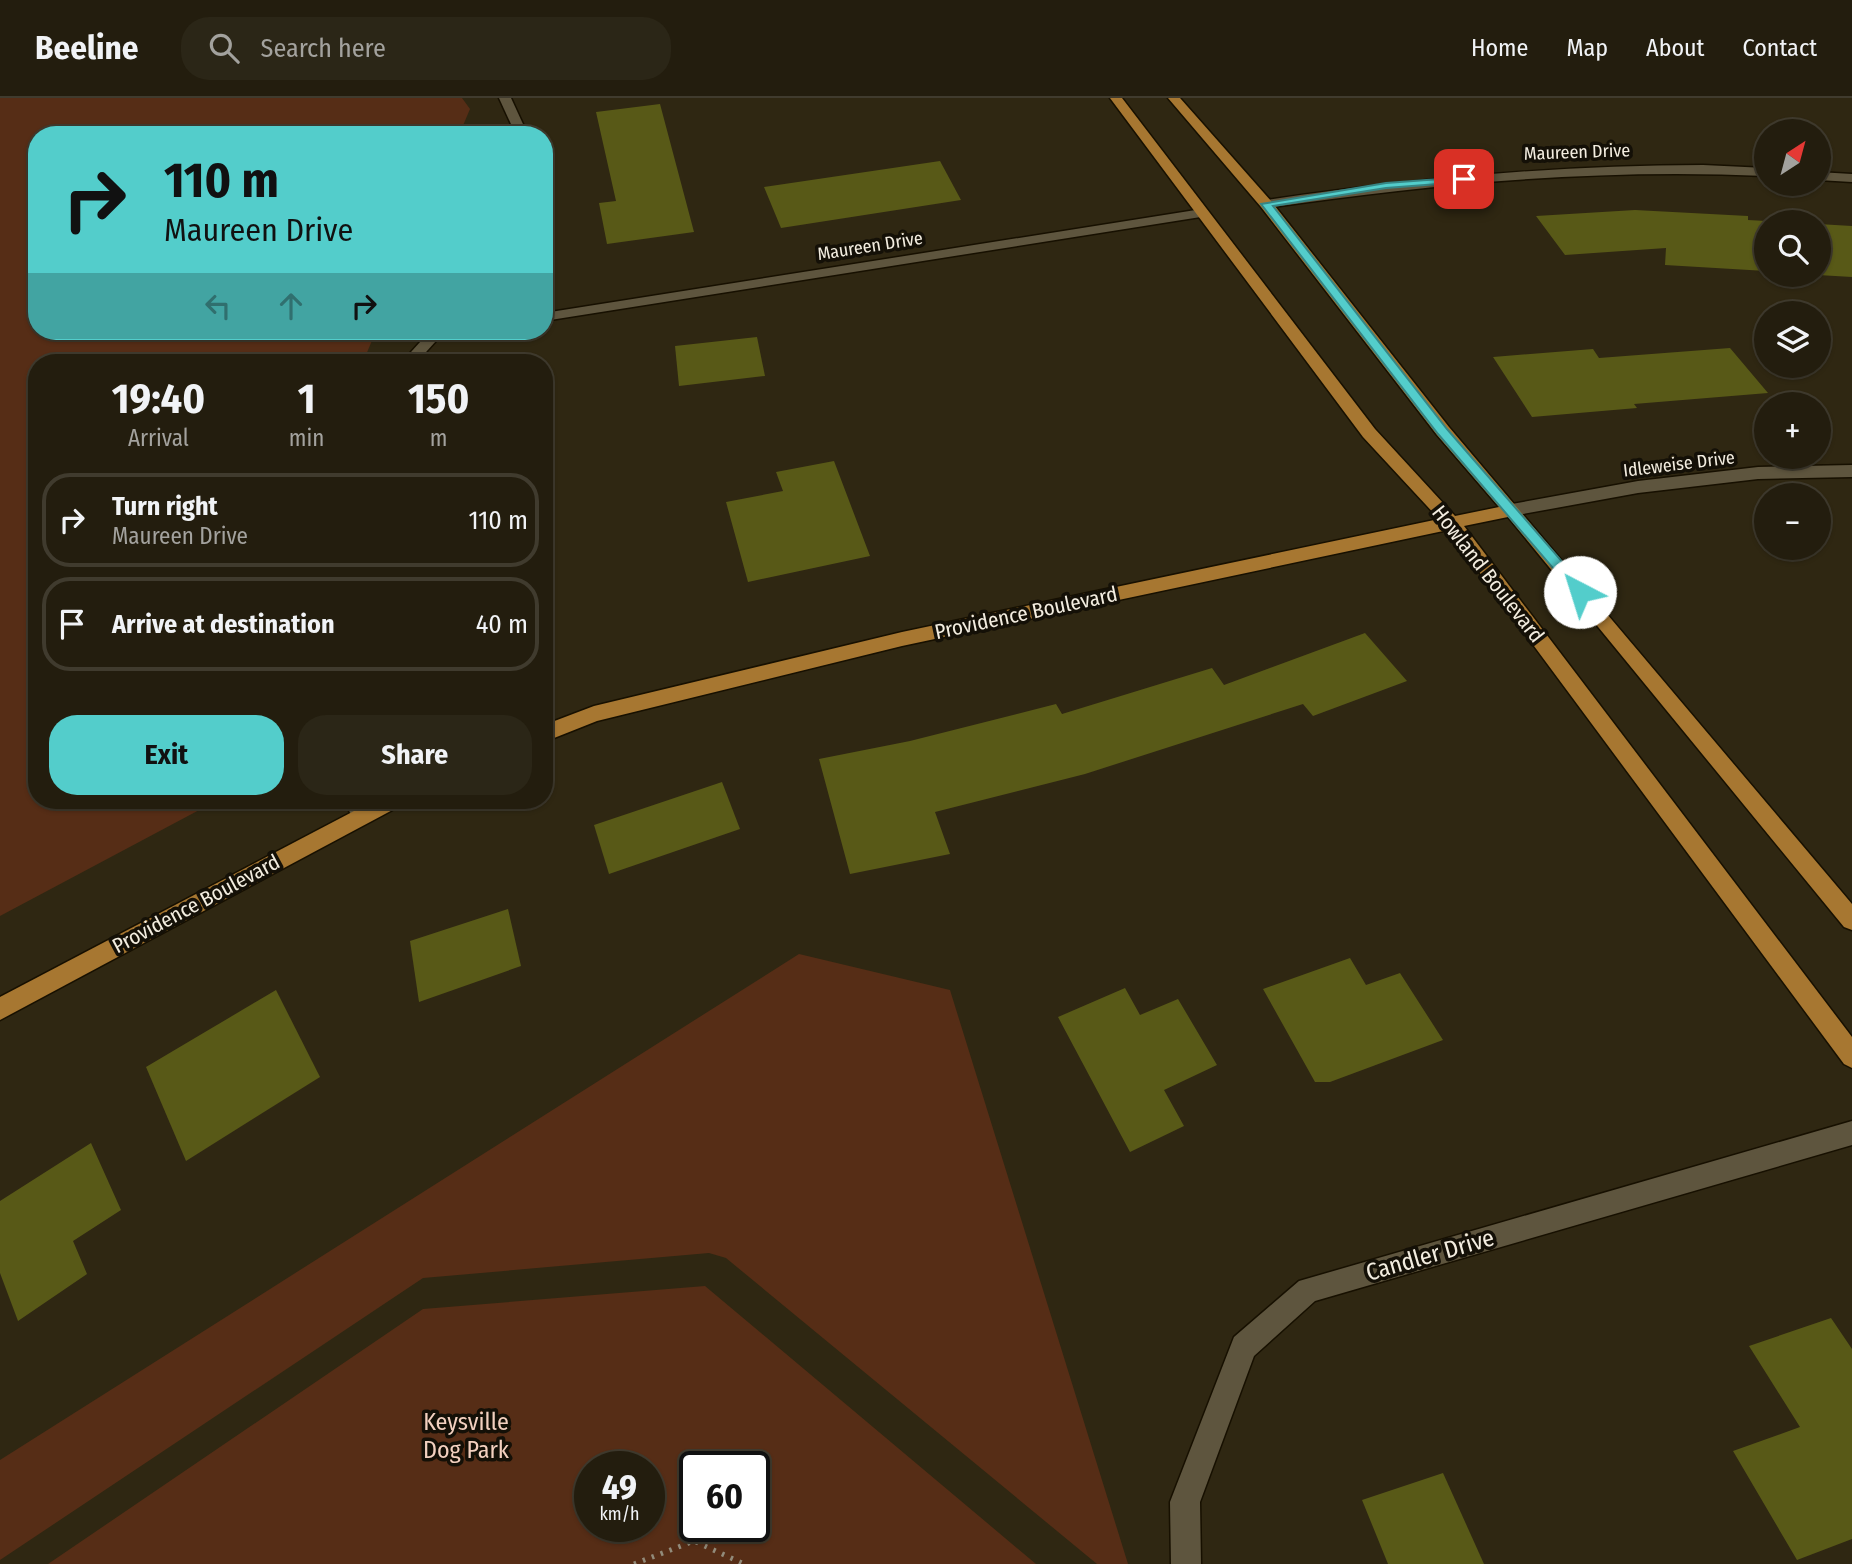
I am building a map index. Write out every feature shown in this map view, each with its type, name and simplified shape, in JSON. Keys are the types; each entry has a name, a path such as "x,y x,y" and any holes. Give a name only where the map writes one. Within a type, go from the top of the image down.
{"main road":[{"name":"Howland Boulevard","path":"1116,98 1369,433 1452,523 1852,1056"},
{"path":"1174,98 1266,204 1443,431 1513,510 1852,920"},
{"name":"Providence Boulevard","path":"553,730 594,714 902,639 1513,510"},
{"name":"Providence Boulevard","path":"0,1009 354,809"}],"street":[{"path":"505,98 518,126"},
{"name":"Maureen Drive","path":"1266,204 1386,186 1569,169 1754,171"},
{"path":"1831,177 1852,178"},
{"name":"Maureen Drive","path":"553,316 1202,213"},
{"path":"416,354 430,340"},
{"name":"Idleweise Drive","path":"1513,510 1638,487 1758,473 1852,471"},
{"name":"Candler Drive","path":"1186,1564 1185,1502 1244,1347 1308,1290 1852,1133"}],"path":[{"path":"634,1564 694,1541 744,1564"}],"green space":[{"path":"0,98 462,98 470,109 463,126 28,126 28,340 372,340 366,354 28,354 28,809 201,809 0,916"},
{"path":"799,954 950,990 1128,1564 1097,1564 726,1258 709,1253 423,1278 0,1560 0,1460"},
{"name":"Keysville Dog Park","path":"705,1286 1036,1564 48,1564 423,1309"}],"building":[{"path":"660,104 694,232 607,244 599,203 616,201 596,112"},
{"path":"940,161 961,200 781,228 764,187"},
{"path":"1635,210 1748,216 1748,220 1754,220 1754,270 1665,265 1666,248 1565,255 1536,216"},
{"path":"1831,225 1852,226 1852,277 1831,276"},
{"path":"757,337 765,376 679,386 675,346"},
{"path":"1730,348 1767,392 1634,404 1637,408 1532,417 1493,357 1593,349 1599,358"},
{"path":"834,461 870,556 748,582 726,502 783,491 776,472"},
{"path":"1365,633 1407,681 1313,716 1303,704 1085,774 935,812 950,854 850,874 819,759 910,741 1056,704 1062,714 1212,668 1224,685"},
{"path":"722,782 740,829 609,874 594,825"},
{"path":"508,909 521,966 419,1002 410,941"},
{"path":"1350,958 1366,985 1400,973 1443,1040 1330,1082 1315,1082 1263,989"},
{"path":"1125,988 1140,1015 1178,999 1217,1065 1164,1090 1184,1126 1130,1152 1058,1017"},
{"path":"276,990 320,1077 186,1161 146,1067"},
{"path":"91,1143 121,1210 73,1241 87,1274 18,1321 0,1273 0,1201"},
{"path":"1831,1318 1852,1349 1852,1539 1797,1560 1733,1451 1800,1427 1749,1346"},
{"path":"1443,1473 1484,1564 1388,1564 1362,1500"}],"route":[{"path":"1464,179 1386,186 1266,204 1443,431 1513,510 1580,592"}]}
